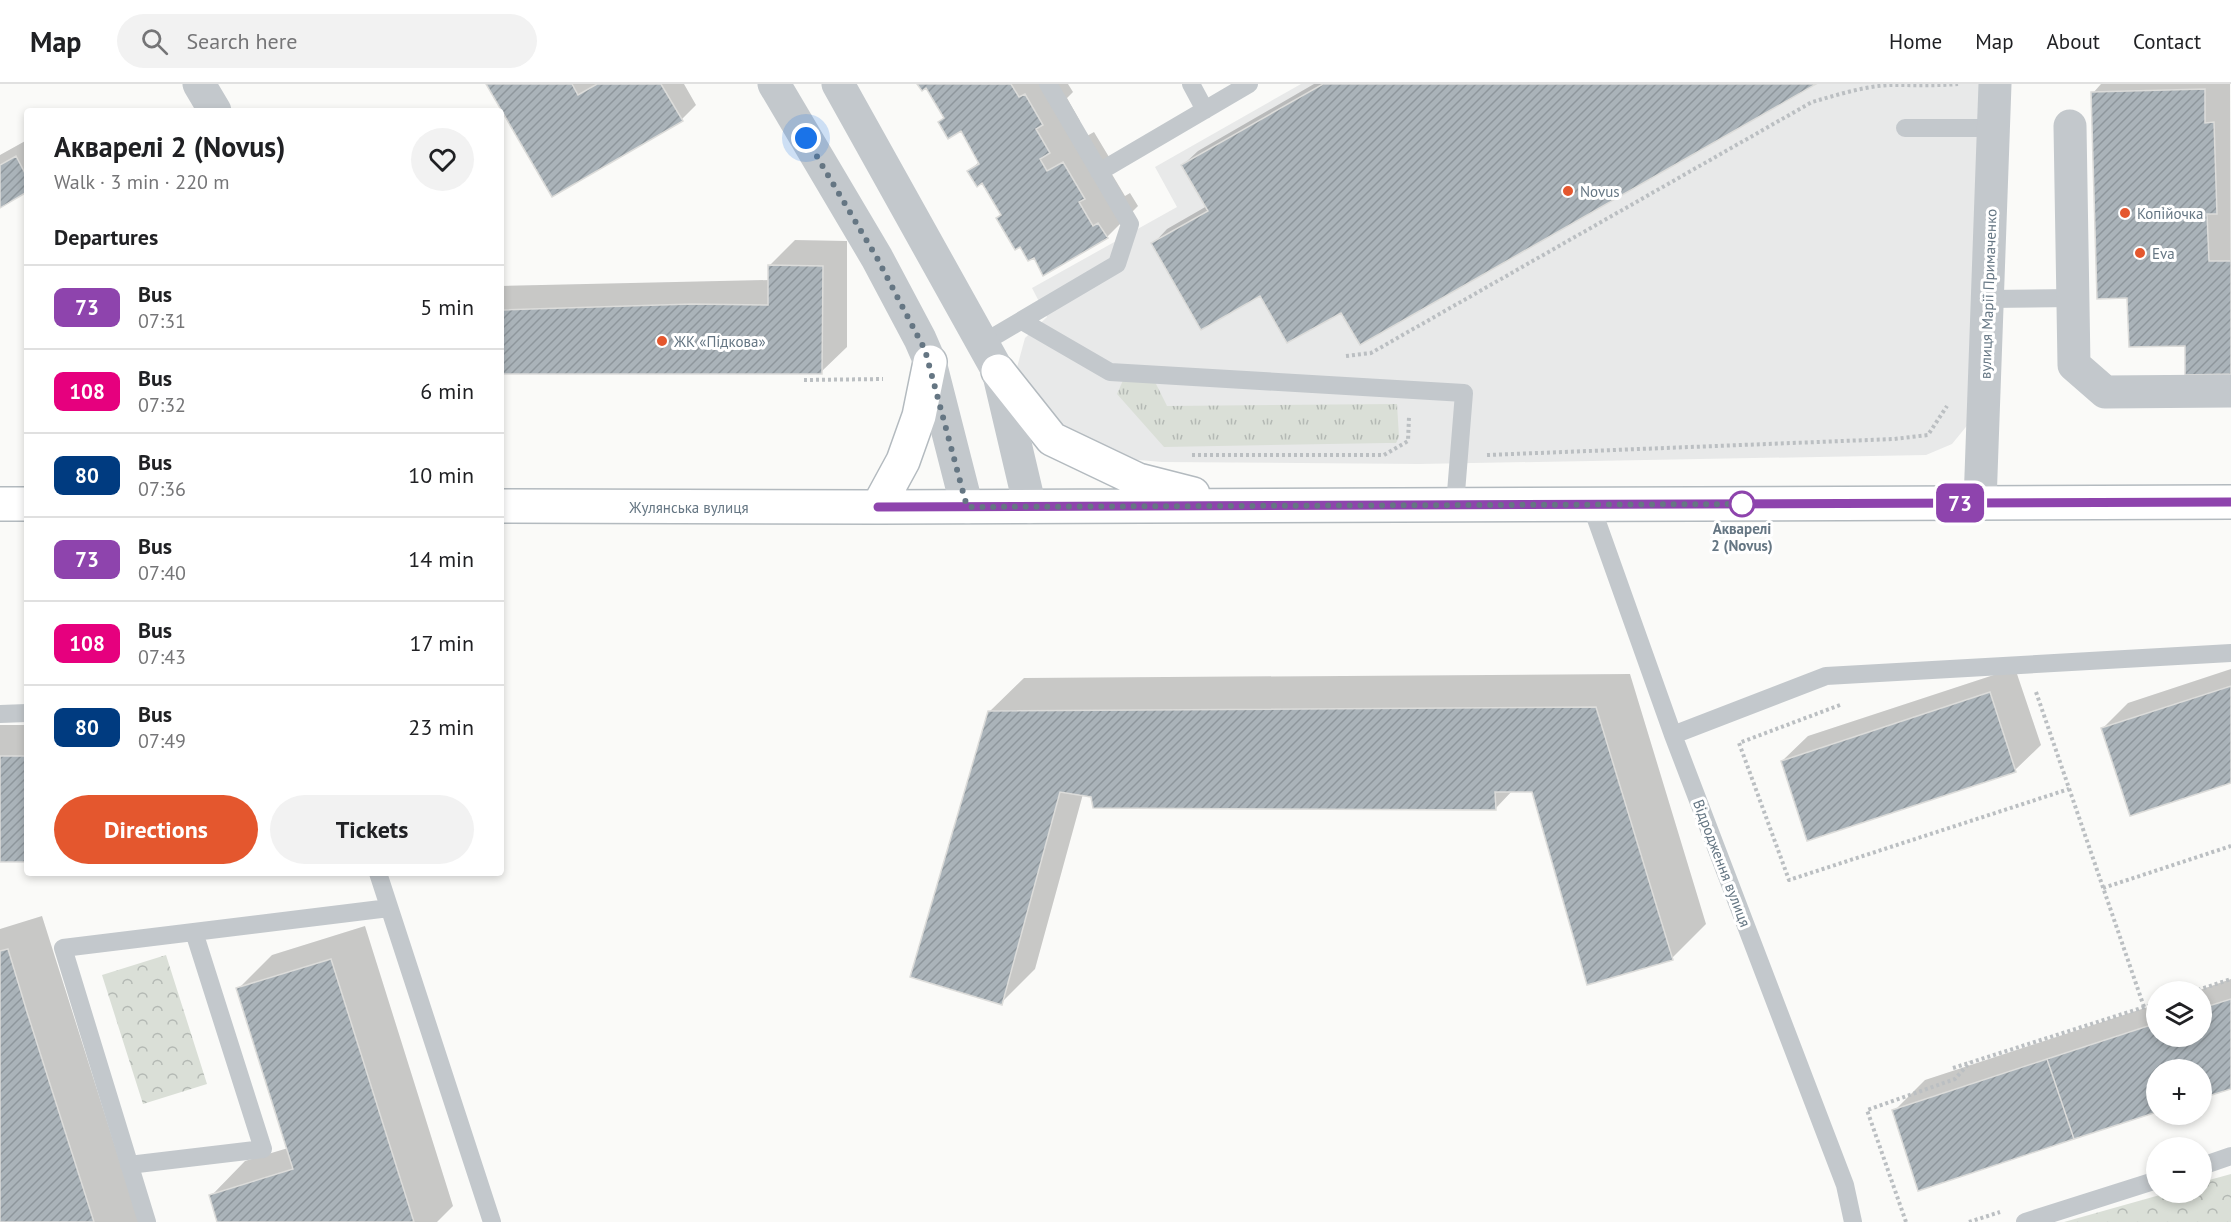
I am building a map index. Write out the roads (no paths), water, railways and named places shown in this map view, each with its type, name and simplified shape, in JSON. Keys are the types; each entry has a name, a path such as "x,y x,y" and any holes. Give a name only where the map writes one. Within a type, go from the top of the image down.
{"main road":[{"path":"878,507 903,461 919,416 930,362"},
{"path":"999,371 1052,439 1138,480 1238,506 2231,502"},
{"path":"0,504 24,504"},
{"name":"Жулянська вулиця","path":"504,506 1238,506"}],"street":[{"path":"200,84 213,108"},
{"path":"774,84 877,258 930,362 967,507"},
{"path":"838,84 999,371 1030,507"},
{"name":"вулиця Марії Примаченко","path":"1980,503 1995,84"},
{"path":"2070,126 2074,365 2105,392 2231,391"}],"lane":[{"path":"983,342 1117,264 1130,224 1048,84"},
{"path":"1191,84 1205,110"},
{"path":"1099,172 1249,84"},
{"path":"1905,128 1995,128"},
{"path":"1988,299 2073,298"},
{"path":"1022,321 1110,372 1464,393 1455,505"},
{"name":"Відродження вулиця","path":"1591,505 1673,735 1845,1185 1853,1222"},
{"path":"1673,735 1826,676 2231,653"},
{"path":"0,714 24,713"},
{"path":"379,876 492,1222"},
{"path":"147,1222 63,948 389,908"},
{"path":"129,1165 263,1149 194,932"},
{"path":"2212,1163 2231,1156"},
{"path":"2025,1222 2146,1184"}],"place":[{"name":"Novus","path":"1568,191"},
{"name":"Копійочка","path":"2125,213"},
{"name":"Eva","path":"2140,253"},
{"name":"ЖК «Підкова»","path":"662,341"},
{"name":"Акварелі 2 (Novus)","path":"1742,504"}]}
